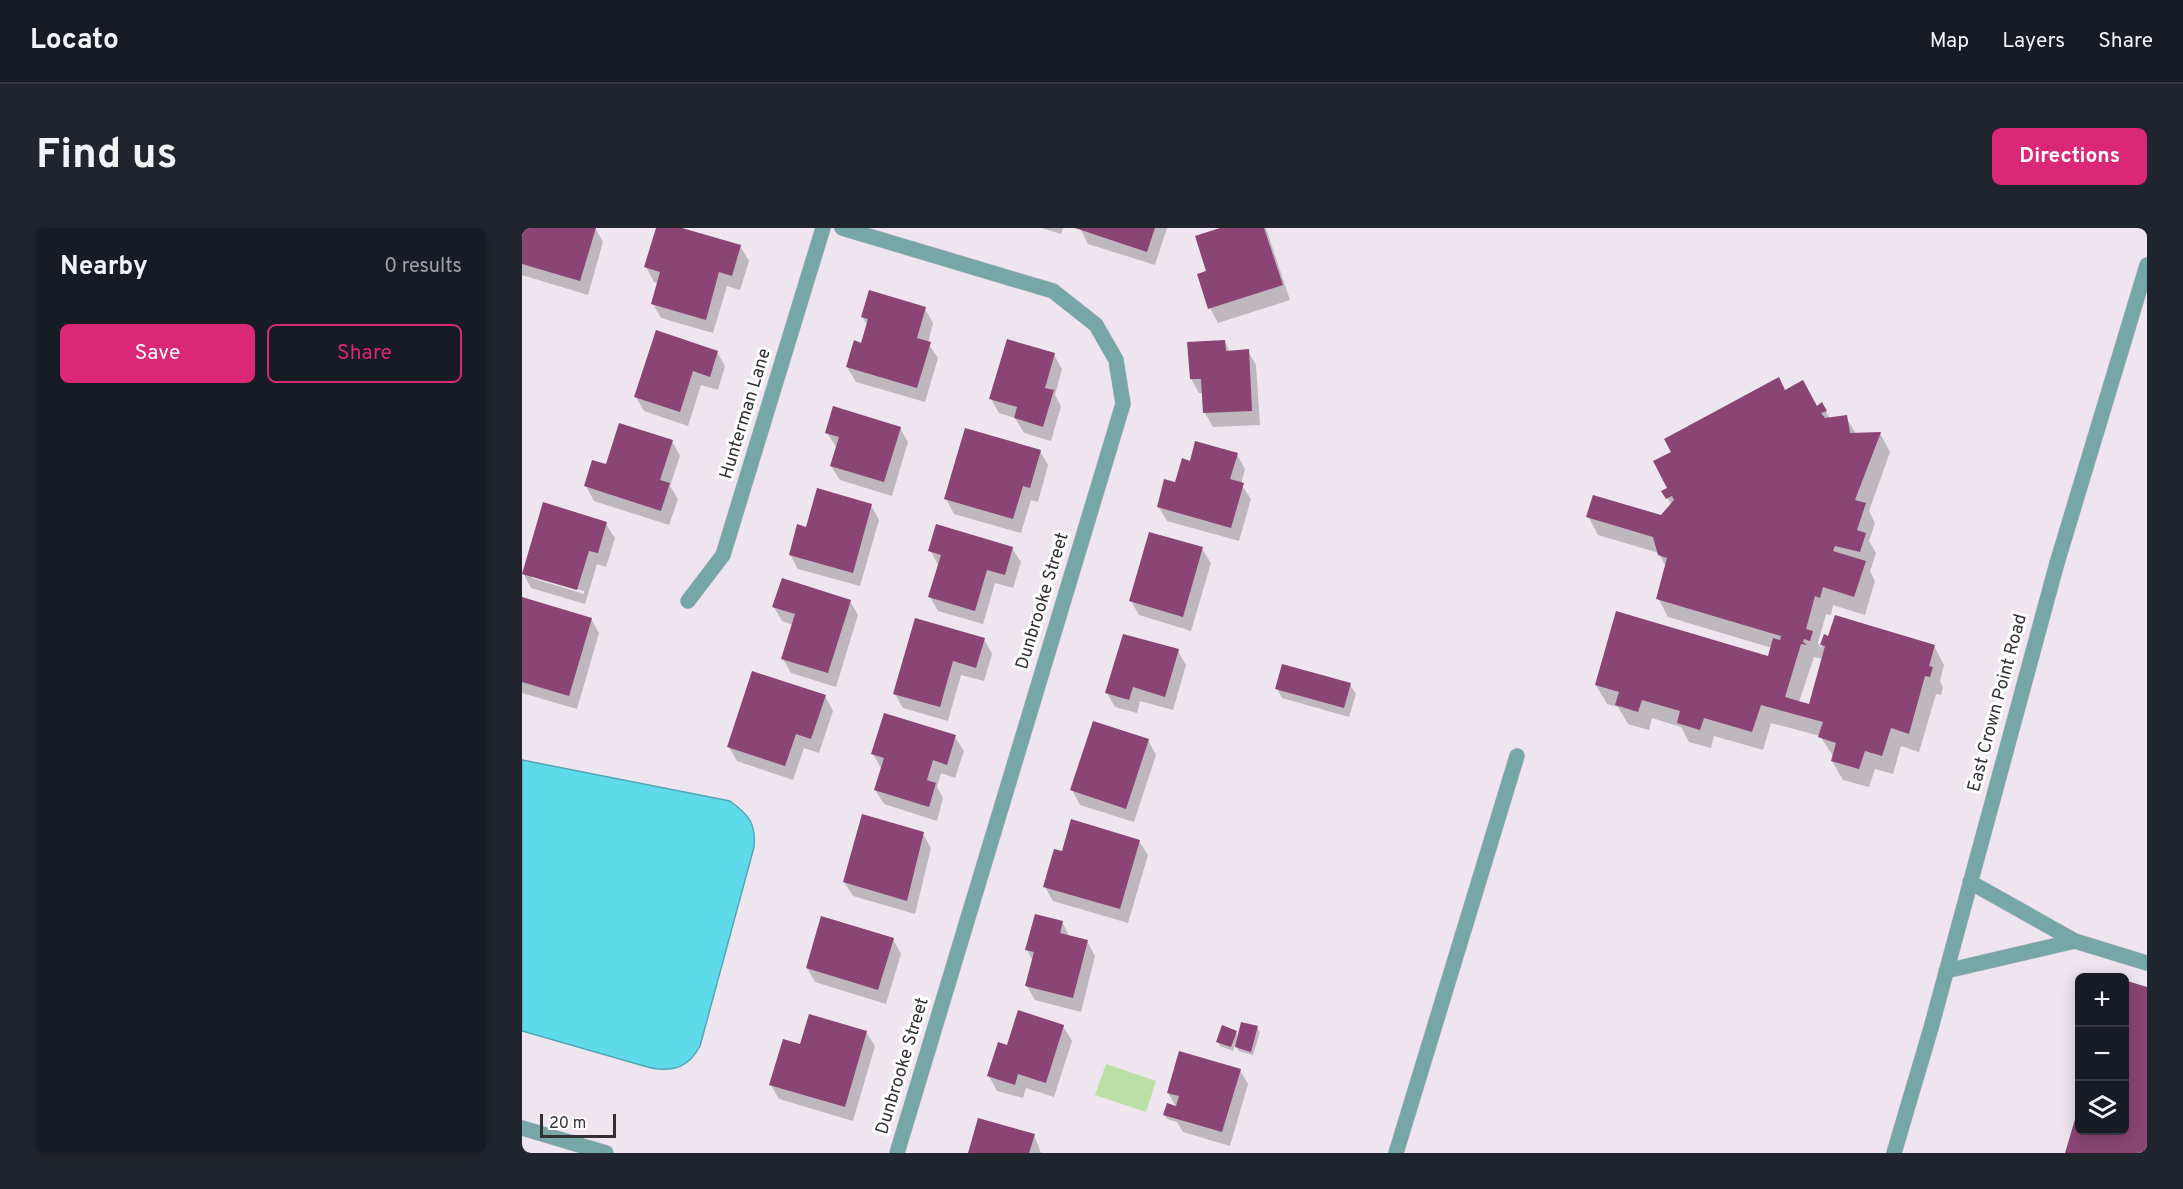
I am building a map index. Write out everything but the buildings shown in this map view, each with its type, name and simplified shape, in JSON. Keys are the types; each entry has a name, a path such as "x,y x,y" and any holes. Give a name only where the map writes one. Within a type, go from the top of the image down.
{"street":[{"name":"Hunterman Lane","path":"688,601 723,555 823,228"},
{"name":"Dunbrooke Street","path":"842,228 1053,291 1096,325 1116,360 1123,404 897,1153"},
{"name":"East Crown Point Road","path":"1894,1153 2057,563 2147,265"},
{"path":"1396,1153 1517,756"},
{"path":"1970,882 2075,941 2147,963"},
{"path":"1946,971 2075,941"},
{"path":"522,1128 606,1153"}],"green space":[{"path":"1106,1064 1156,1081 1146,1112 1095,1095"}],"water":[{"path":"522,760 730,801 750,820 754,832 754,847 700,1046 686,1063 667,1069 651,1068 522,1031"}]}
